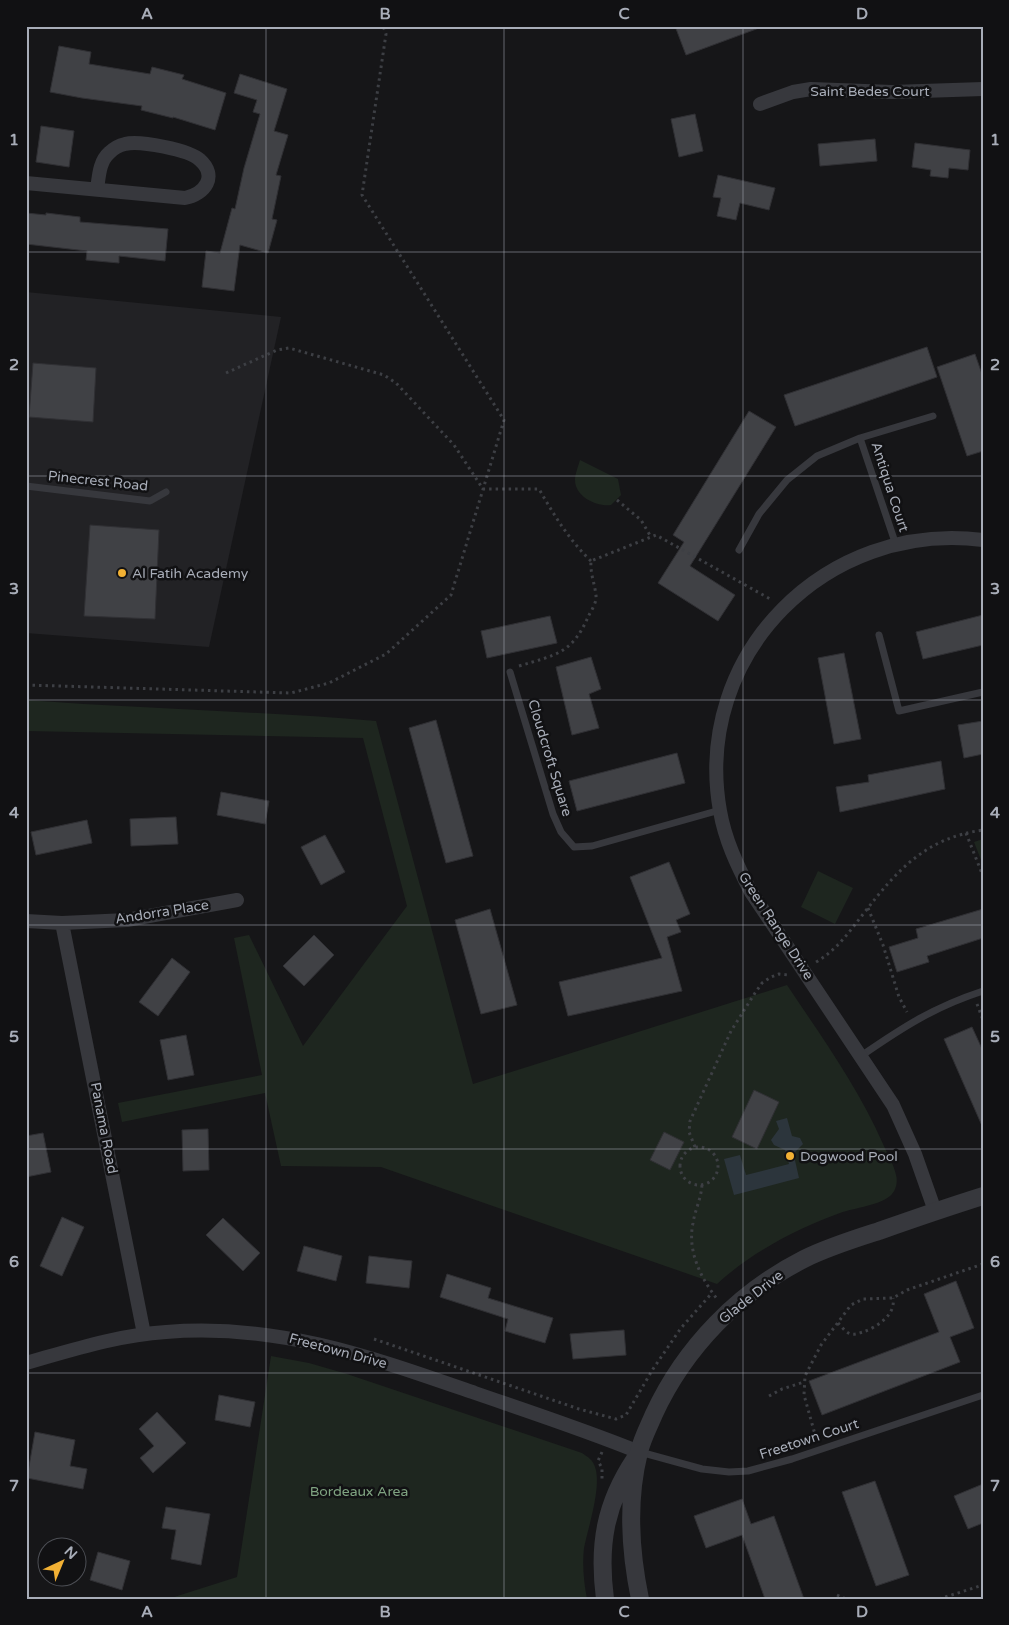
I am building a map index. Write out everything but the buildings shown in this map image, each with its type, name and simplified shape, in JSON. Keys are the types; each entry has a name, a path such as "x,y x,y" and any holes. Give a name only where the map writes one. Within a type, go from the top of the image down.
{"street":[{"name":"Saint Bedes Court","path":"760,104 792,92 811,89 892,92 983,89"},
{"path":"26,183 185,198 195,196 202,191 208,180 207,169 200,160 191,154 138,143 125,144 108,154 102,163 97,189"},
{"name":"Green Range Drive","path":"935,1212 915,1154 893,1105 751,892 735,861 727,841 720,810 717,778 718,746 723,714 733,684 746,656 763,630 783,607 801,591 827,572 855,557 877,549 942,538 983,540"},
{"name":"Andorra Place","path":"26,921 62,923 127,920 237,900"},
{"name":"Panama Road","path":"62,923 144,1334"},
{"name":"Glade Drive","path":"605,1599 602,1553 607,1518 619,1485 639,1452 657,1408 677,1373 702,1340 728,1312 769,1280 804,1259 847,1242 983,1196"},
{"name":"Freetown Drive","path":"26,1363 126,1336 222,1330 271,1334 343,1350 436,1380 607,1439 639,1452"},
{"name":"Glade Drive","path":"639,1452 633,1492 631,1528 640,1599"}],"lane":[{"name":"Antiqua Court","path":"739,550 759,514 787,480 817,456 860,438 933,416"},
{"name":"Antiqua Court","path":"860,438 896,545"},
{"name":"Pinecrest Road","path":"26,486 150,501 166,492"},
{"path":"879,635 899,711 983,692"},
{"name":"Cloudcroft Square","path":"510,672 553,814 561,832 574,847 592,846 720,810"},
{"path":"861,1056 912,1022 936,1009 983,991"},
{"name":"Freetown Court","path":"639,1452 702,1470 729,1472 753,1470 983,1395"}],"path":[{"path":"26,685 291,693 329,684 386,654 451,595 504,420 362,195 386,34 382,26"},
{"path":"226,374 277,350 289,348 384,376 396,383 454,445 483,489"},
{"path":"483,489 539,489 555,517 578,548 591,561"},
{"path":"617,500 641,520 650,537"},
{"path":"591,561 656,535 783,607"},
{"path":"510,672 509,669 559,654 574,642 597,598 590,572 591,561"},
{"path":"966,833 983,876"},
{"path":"868,908 883,945 899,997 912,1022"},
{"path":"702,1185 689,1182 680,1171 680,1160 683,1155 696,1148 704,1148 710,1151 717,1163 714,1177 702,1185 692,1224 691,1238 696,1264 712,1293 728,1312"},
{"path":"820,1449 806,1403 804,1382 806,1371 816,1353 848,1309 857,1301 863,1299 893,1298 907,1290 983,1264"},
{"path":"374,1339 579,1409 616,1419 626,1415 653,1368 680,1328 712,1293"},
{"path":"838,1324 850,1334 870,1329 886,1317 893,1307 893,1298"},
{"path":"769,1396 782,1389 804,1382"},
{"path":"939,1599 983,1585"},
{"path":"837,1595 846,1599"}],"shaded area":[{"path":"26,292 281,317 209,647 26,633"},
{"name":"Dogwood Pool","path":"787,1118 792,1136 800,1138 803,1144 794,1153 799,1178 734,1195 724,1159 740,1155 746,1175 789,1164 785,1150 774,1145 771,1140 779,1129 776,1121"}],"green space":[{"path":"580,460 618,479 621,495 611,505 599,504 588,500 579,491 575,480"},
{"path":"26,700 376,721 473,1084 787,985 838,1062 873,1123 895,1171 897,1181 894,1192 880,1202 840,1213 791,1234 745,1262 717,1284 381,1167 281,1166 265,1093 122,1122 118,1103 262,1075 234,938 249,935 303,1046 407,906 363,738 26,731"},
{"path":"983,839 983,865 974,842"},
{"path":"818,871 853,888 835,924 801,907"},
{"name":"Bordeaux Area","path":"271,1356 309,1363 347,1374 582,1453 588,1457 595,1467 597,1485 583,1554 587,1599 168,1599 237,1577"}],"place":[{"name":"Al Fatih Academy","path":"122,573"},
{"name":"Dogwood Pool","path":"790,1156"}]}
